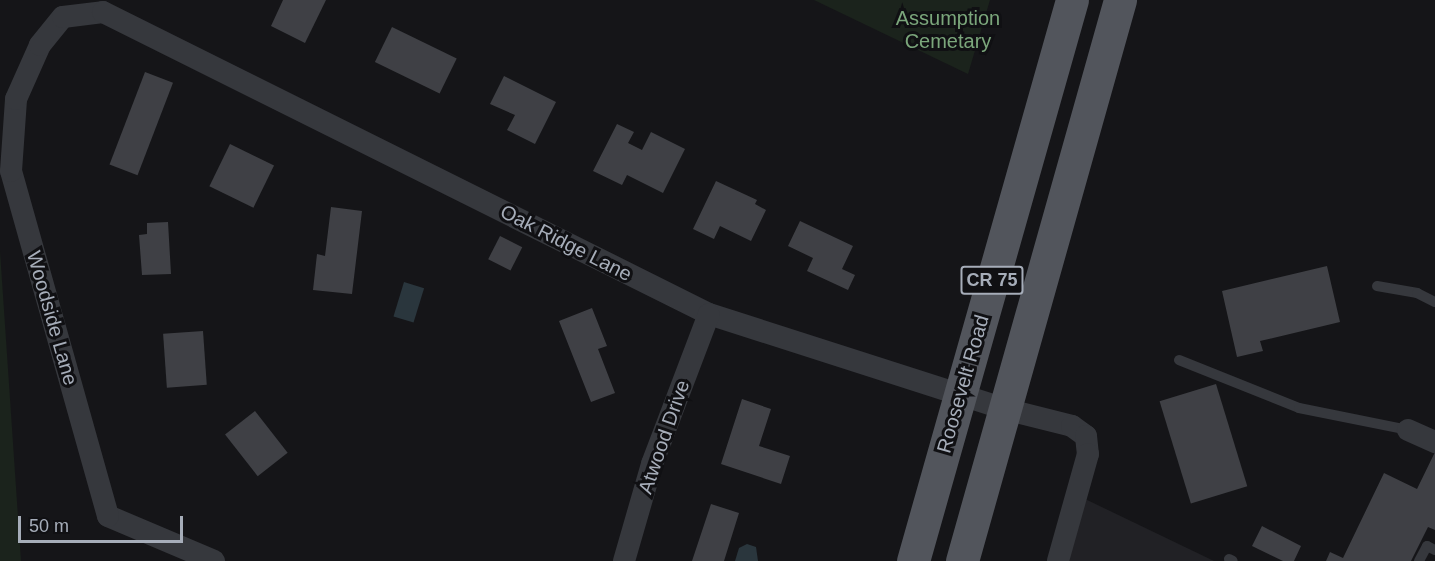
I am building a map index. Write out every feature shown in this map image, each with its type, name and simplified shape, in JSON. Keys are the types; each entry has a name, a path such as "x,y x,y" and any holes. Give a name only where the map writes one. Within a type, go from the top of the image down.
{"main road":[{"name":"Roosevelt Road","path":"913,561 1072,0"},
{"name":"CR 75","path":"962,561 1120,0"}],"street":[{"name":"Oak Ridge Lane","path":"63,17 103,12 709,314 1005,409 1072,426 1086,435 1088,454 1058,561"},
{"name":"Woodside Lane","path":"63,17 40,45 16,99 11,171 108,516 214,561"},
{"name":"Atwood Drive","path":"624,561 652,464 709,314"},
{"path":"1408,429 1435,442"}],"lane":[{"path":"1377,286 1417,293 1435,302"},
{"path":"1179,360 1299,408 1408,429"},
{"path":"1419,561 1427,546 1435,550"}],"shaded area":[{"path":"404,282 424,288 414,323 393,316"},
{"path":"1083,498 1214,561 1068,561"},
{"path":"747,544 756,547 758,561 735,561 739,548"}],"green space":[{"name":"Assumption Cemetary","path":"814,0 990,0 968,74"},
{"path":"0,251 21,561 0,561"}],"building":[{"path":"283,0 326,0 305,43 271,26"},
{"path":"392,27 457,59 440,94 375,62"},
{"path":"145,72 173,83 138,175 110,164"},
{"path":"504,76 556,102 535,144 507,130 515,115 490,104"},
{"path":"617,124 634,132 628,143 642,150 651,132 685,149 663,193 627,175 622,185 593,171"},
{"path":"230,144 274,165 253,208 209,186"},
{"path":"716,181 757,200 755,204 766,210 751,241 720,226 714,239 693,229"},
{"path":"331,207 362,211 352,294 313,290 317,254 325,256"},
{"path":"800,221 853,246 842,269 855,275 848,290 807,271 813,258 788,246"},
{"path":"168,222 171,274 142,275 139,235 147,234 147,223"},
{"path":"500,236 522,247 510,271 488,259"},
{"path":"1327,266 1340,322 1260,341 1263,351 1237,357 1222,291"},
{"path":"592,308 607,346 598,349 615,393 591,402 559,321"},
{"path":"203,331 207,385 167,388 163,334"},
{"path":"1216,384 1247,486 1191,504 1160,401"},
{"path":"742,399 771,409 759,446 790,456 781,484 721,464"},
{"path":"255,411 288,453 258,476 225,434"},
{"path":"1435,452 1435,530 1428,527 1411,561 1326,561 1330,552 1343,558 1384,473 1417,489"},
{"path":"711,504 739,513 724,561 692,561"},
{"path":"1262,526 1301,546 1294,561 1283,561 1252,546"}]}
